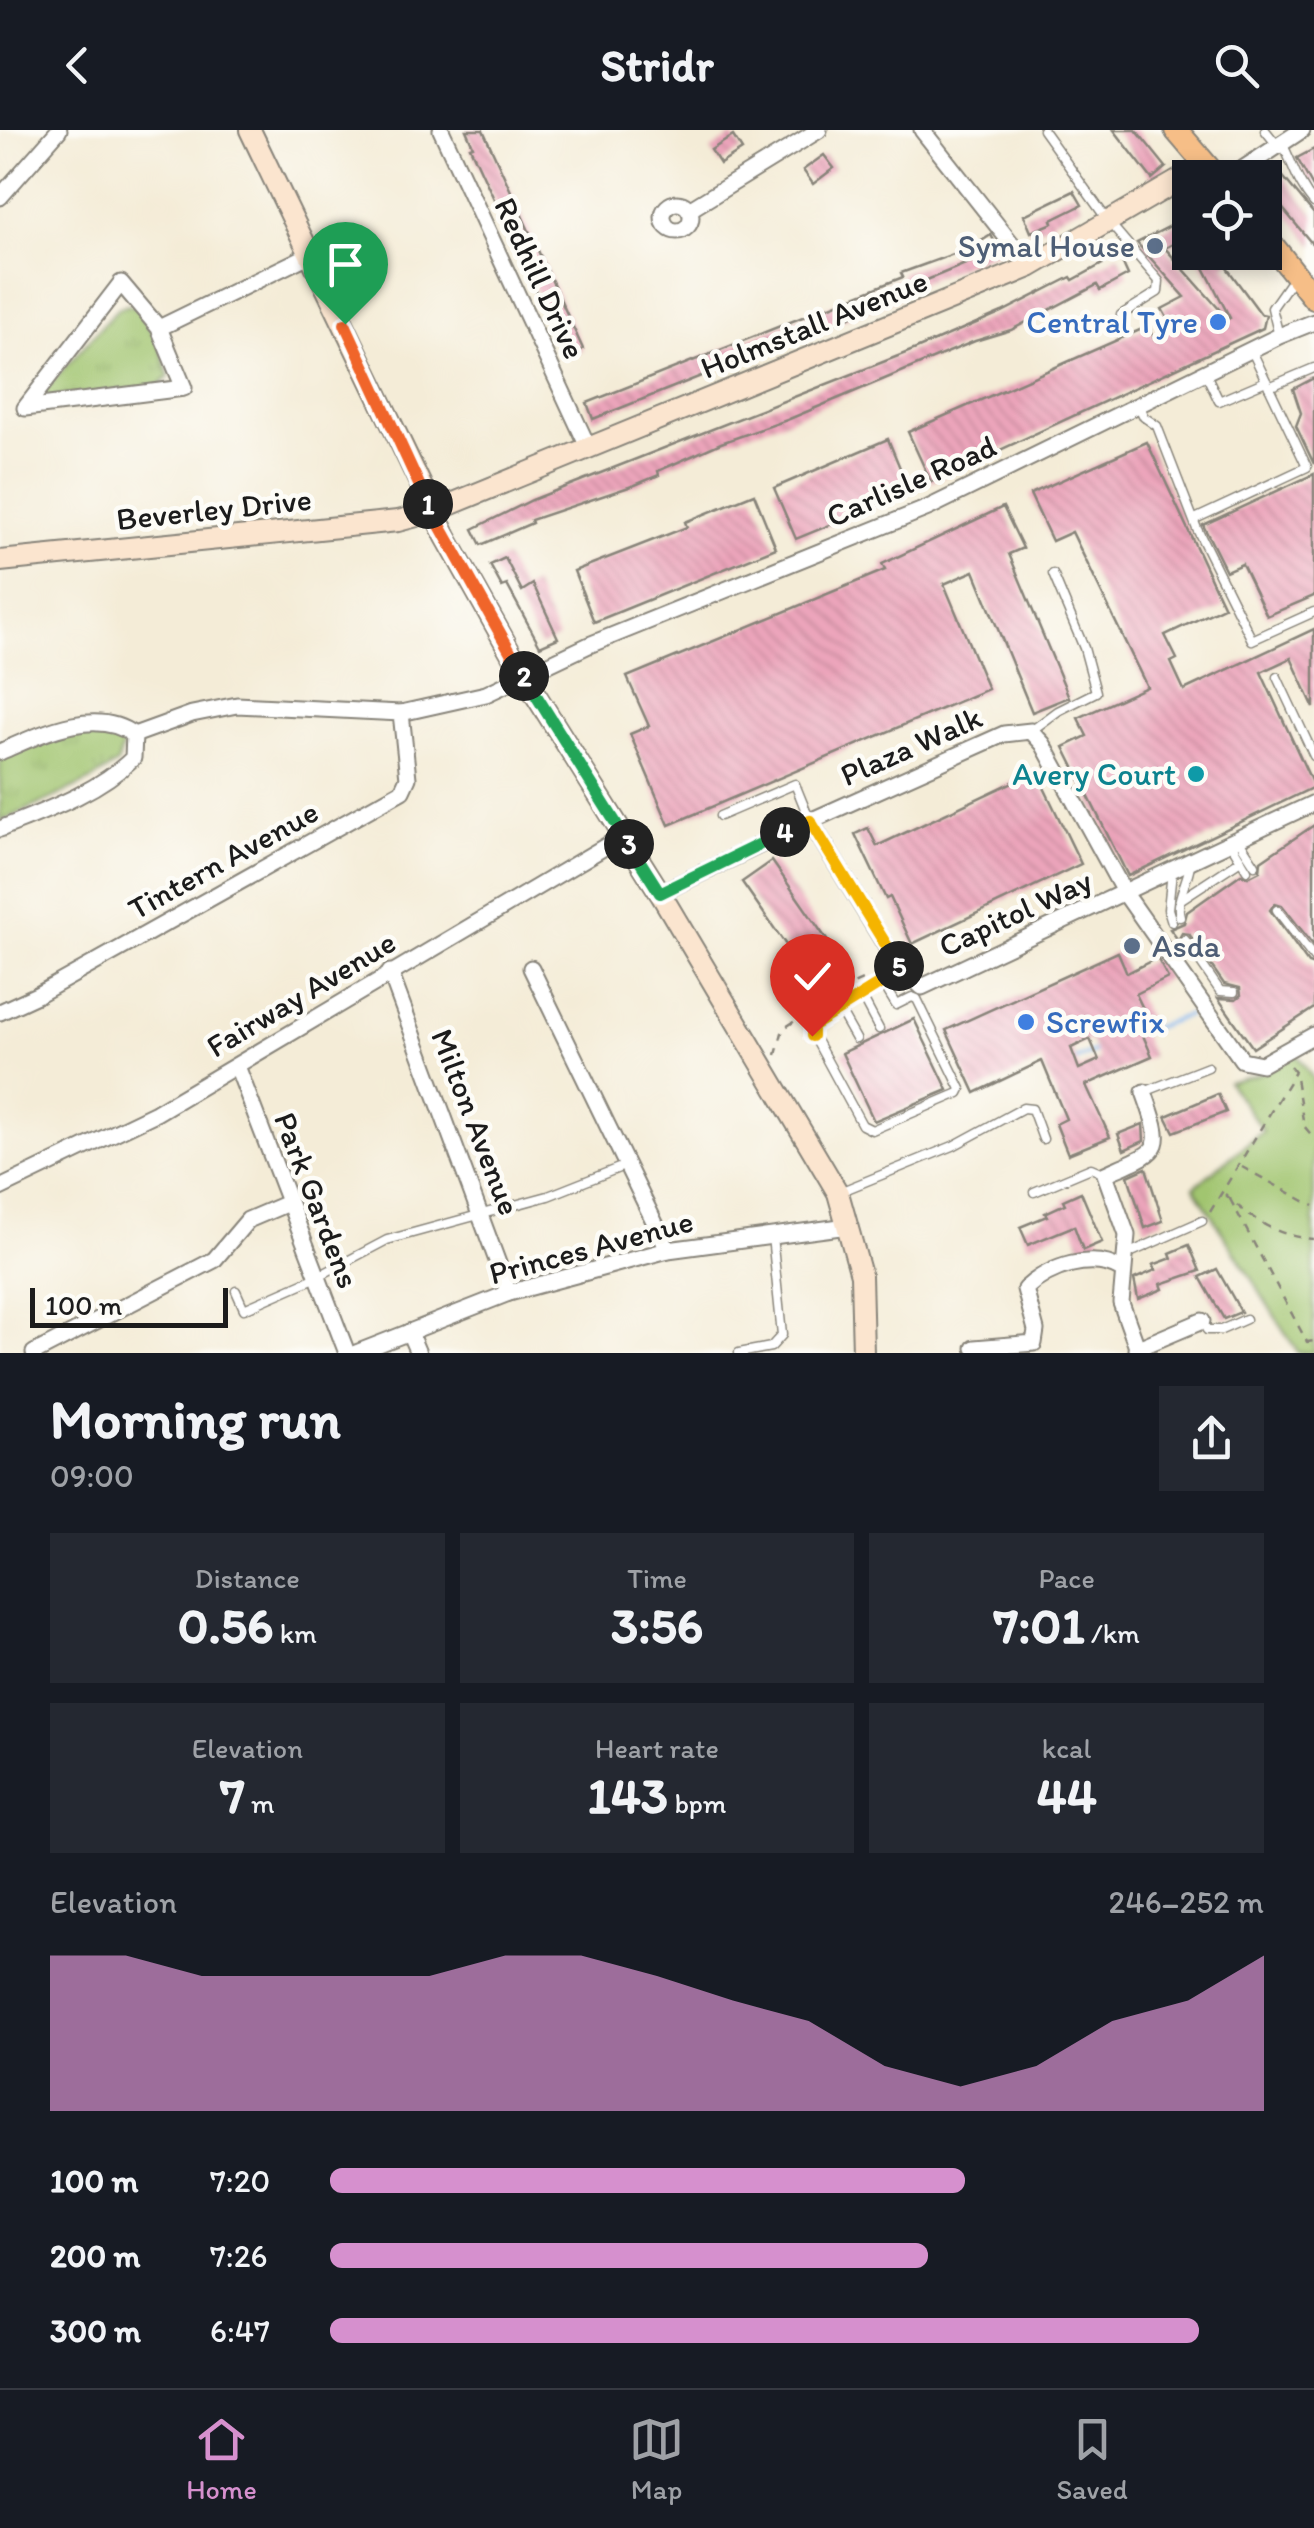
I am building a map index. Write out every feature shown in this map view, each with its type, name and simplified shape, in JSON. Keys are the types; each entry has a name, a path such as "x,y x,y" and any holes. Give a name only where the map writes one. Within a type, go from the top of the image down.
{"main road":[{"path":"1176,130 1202,160"},
{"path":"1282,256 1314,298"}],"street":[{"path":"0,198 59,130"},
{"path":"250,130 432,512 525,678 660,893 838,1193 861,1275 863,1353"},
{"name":"Redhill Drive","path":"441,130 588,449"},
{"path":"690,210 819,130"},
{"path":"922,130 1030,267"},
{"path":"1256,160 1302,130"},
{"name":"Holmstall Avenue","path":"432,512 1030,267 1108,221 1172,190"},
{"path":"159,328 311,254"},
{"path":"122,283 159,328 184,388 25,408 122,283"},
{"name":"Carlisle Road","path":"134,734 192,714 236,705 401,713 486,694 589,645 928,508 1251,349 1314,322"},
{"name":"Beverley Drive","path":"0,561 398,521 432,512"},
{"name":"Tintern Avenue","path":"0,1012 402,791 408,778 401,713"},
{"path":"0,752 81,724 112,722 134,734 133,758 118,772 46,811 0,829"},
{"name":"Plaza Walk","path":"660,893 1004,734 1032,732 1043,744 1124,892 1242,1060 1262,1064 1314,1035"},
{"name":"Capitol Way","path":"810,821 902,970 922,987 1314,803"},
{"name":"Fairway Avenue","path":"0,1188 156,1114 624,836"},
{"path":"531,968 668,1250"},
{"name":"Milton Avenue","path":"390,972 509,1293"},
{"name":"Park Gardens","path":"237,1066 346,1353"},
{"path":"1144,1092 1159,1133 1158,1141 1145,1156 1105,1174 1126,1235 1121,1304 1137,1351 1202,1321"},
{"path":"34,1353 214,1260 248,1220 288,1203"},
{"name":"Princes Avenue","path":"356,1353 509,1293 668,1250 848,1226"},
{"path":"974,1348 1034,1343 1036,1330 1025,1289 1034,1281 1083,1261 1124,1263"},
{"path":"409,1332 418,1353"}],"lane":[{"path":"1042,130 1108,221 1159,281 1158,292 1121,315"},
{"path":"1265,130 1280,144 1294,167 1299,185 1314,204"},
{"path":"1279,336 1272,308 1297,274"},
{"path":"1196,519 1307,468 1251,349"},
{"path":"1205,372 1220,402 1314,368"},
{"path":"1138,406 1144,417 1157,426 1197,529 1252,640 1314,612"},
{"path":"1032,732 1058,711 1096,692 1084,648 1052,574"},
{"path":"1276,677 1314,756"},
{"path":"720,816 794,784 810,821"},
{"path":"1234,841 1251,867 1241,860 1234,841"},
{"path":"1180,900 1241,860"},
{"path":"1172,869 1168,910 1176,919 1190,861"},
{"path":"1277,910 1314,958"},
{"path":"1185,940 1220,991 1234,992"},
{"path":"882,982 896,1005 916,999 962,1086 959,1092 872,1130 867,1129 810,1032 812,1026 861,995 882,982 902,970"},
{"path":"861,995 880,1029"},
{"path":"839,1009 856,1038"},
{"path":"1144,1092 1208,1067"},
{"path":"838,1193 953,1146 1023,1108 1032,1109 1043,1138"},
{"path":"236,1291 244,1309 387,1240 548,1196 629,1164"},
{"path":"1034,1192 1091,1168 1105,1174"},
{"path":"1124,1263 1202,1220"},
{"path":"739,1353 771,1346 782,1335 772,1236"},
{"path":"1202,1321 1207,1330 1215,1332 1246,1319"}],"path":[{"path":"1202,1220 1241,1166 1295,1072 1304,1126 1314,1138"},
{"path":"1241,1166 1314,1206"},
{"path":"1222,1192 1262,1226 1290,1237 1314,1238"},
{"path":"1230,1199 1308,1342 1314,1342"}],"green space":[{"path":"128,305 137,308 159,342 169,377 157,387 44,396 44,391 117,309"},
{"path":"84,729 117,731 124,743 117,764 90,781 0,822 0,758"},
{"path":"1297,1055 1314,1080 1314,1353 1298,1353 1194,1187 1263,1131 1228,1082 1261,1073"}],"building":[{"path":"466,130 483,130 583,349 567,357 470,147 473,146"},
{"path":"1114,130 1136,130 1166,167 1152,179"},
{"path":"733,136 742,150 720,164 711,150"},
{"path":"1314,149 1314,189 1297,158"},
{"path":"824,155 834,168 813,184 803,170"},
{"path":"1282,175 1314,214 1314,246 1282,207"},
{"path":"1074,191 1082,205 1031,232 1024,215"},
{"path":"1172,225 1172,244 1165,248 1172,256 1172,270 1185,270 1228,319 1205,270 1228,270 1261,314 1266,315 1263,328 931,482 908,432 1149,326 1154,338 1173,328 1162,309 1185,297 1137,243"},
{"path":"991,235 999,250 898,292 900,297 593,419 587,403 903,277 901,273 970,248"},
{"path":"1119,255 1128,275 1100,290 1097,285 1011,330 721,443 635,485 531,520 532,523 481,545 473,529 532,500 916,349 1071,277 1073,280"},
{"path":"1314,378 1314,464 1296,426 1301,413 1293,389"},
{"path":"888,439 910,492 796,539 774,488"},
{"path":"1147,442 1224,607 1165,635 1177,659 1171,662 1184,690 1314,629 1314,708 1291,658 1261,672 1314,787 1128,876 1064,747 1087,736 1078,718 1147,687 1072,532 1052,541 1030,494"},
{"path":"1314,474 1314,596 1267,616 1242,564 1226,571 1203,525"},
{"path":"754,494 776,548 594,622 574,571 687,527 685,522"},
{"path":"1003,507 1023,548 1009,554 1069,697 1032,712 974,571 944,584 988,689 669,825 630,734 649,726 627,677 885,570 882,564"},
{"path":"505,558 522,591 533,584 558,638 540,646 507,585 502,587 490,565"},
{"path":"1036,771 1081,864 912,944 855,834 868,828 877,846"},
{"path":"1314,825 1314,946 1282,905 1275,903 1270,910 1308,963 1314,965 1314,1008 1253,1048 1218,998 1236,999 1241,995 1240,988 1224,984 1189,934 1182,933 1178,940 1170,929 1184,923 1187,912 1241,874 1248,877 1260,871 1261,861"},
{"path":"772,861 836,953 816,967 821,975 795,993 786,979 802,968 742,882"},
{"path":"1118,952 1127,973 1157,958 1168,978 1136,994 1148,1019 1138,1024 1152,1056 1086,1085 1110,1137 1068,1154 1056,1124 1066,1119 1042,1061 975,1093 946,1030","holes":["1090,1039 1099,1060 1079,1069 1071,1048"]},
{"path":"914,1019 948,1090 874,1121 842,1053"},
{"path":"1218,1094 1226,1112 1174,1132 1166,1116"},
{"path":"1143,1124 1144,1141 1124,1150 1118,1134"},
{"path":"1146,1168 1163,1221 1145,1228 1128,1176"},
{"path":"1081,1192 1102,1242 1083,1250 1074,1226 1028,1245 1020,1227 1047,1216 1045,1213 1065,1204 1063,1200"},
{"path":"1189,1245 1200,1271 1161,1284 1163,1289 1138,1299 1134,1279 1156,1270 1153,1265 1172,1258 1170,1253"},
{"path":"1217,1269 1241,1312 1224,1319 1200,1277"}],"waterway":[{"path":"1137,1034 1188,1015"},
{"path":"1077,1059 1096,1051"}],"place":[{"name":"Symal House","path":"1155,246"},
{"name":"Central Tyre","path":"1218,322"},
{"name":"Avery Court","path":"1196,774"},
{"name":"Asda","path":"1132,946"},
{"name":"Screwfix","path":"1026,1022"}],"route":[{"path":"345,324 432,512 525,678 660,893 810,821 902,970 812,1026 812,1036"}]}
